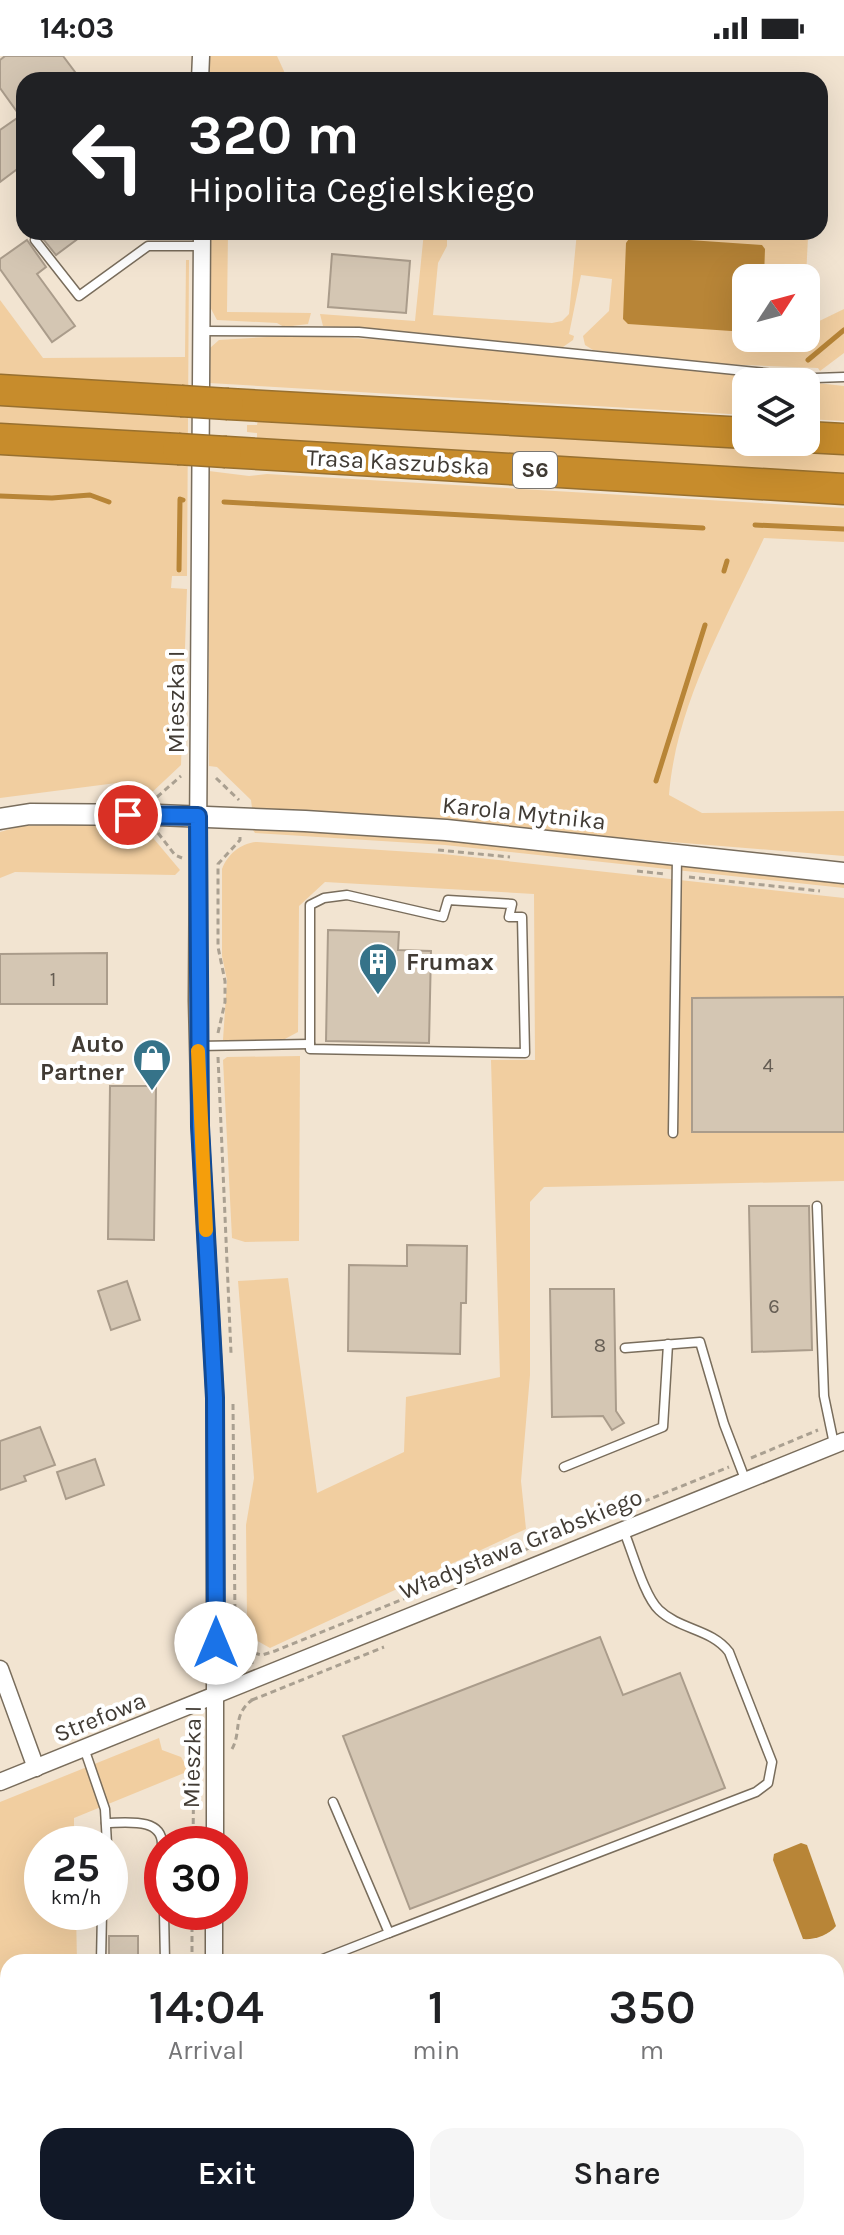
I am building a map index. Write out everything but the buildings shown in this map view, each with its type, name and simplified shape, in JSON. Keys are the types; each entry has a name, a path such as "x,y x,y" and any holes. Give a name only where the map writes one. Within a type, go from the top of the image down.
{"highway":[{"name":"Trasa Kaszubska","path":"0,390 732,432"},
{"path":"820,438 844,439"},
{"name":"Trasa Kaszubska","path":"0,439 844,489"}],"street":[{"name":"Mieszka I","path":"202,240 198,1046 215,1398 216,1694 222,1826"},
{"name":"Karola Mytnika","path":"0,819 30,814 198,816 446,830 677,866 844,873"},
{"name":"Władysława Grabskiego","path":"216,1694 623,1528 742,1471 839,1443"},
{"path":"0,1669 36,1768"},
{"name":"Strefowa","path":"0,1782 216,1694"},
{"path":"214,1930 214,1954"}],"lane":[{"path":"35,240 79,296 148,246 194,240"},
{"path":"203,331 359,332 774,374 844,377"},
{"path":"673,1133 677,866"},
{"path":"198,1046 305,1044 310,1049 525,1053 522,917 509,917 512,904 448,900 443,917 347,895 324,898 310,905 305,1044"},
{"path":"817,1206 824,1396 839,1443"},
{"path":"625,1348 700,1342 742,1471"},
{"path":"564,1467 663,1427 668,1344"},
{"path":"335,1954 756,1792 768,1783 772,1762 729,1652 720,1640 677,1622 658,1609 623,1528"},
{"path":"84,1748 105,1809 106,1826"},
{"path":"333,1802 389,1933"},
{"path":"106,1823 150,1826"},
{"path":"101,1954 102,1930"},
{"path":"164,1930 165,1954"}],"path":[{"path":"240,840 246,839"},
{"path":"430,849 522,859"},
{"path":"632,870 677,866 831,892"},
{"path":"218,873 218,947 225,981 225,1002 218,1033"},
{"path":"252,1652 262,1655 275,1651 357,1615 742,1471 831,1425"},
{"path":"193,1826 194,1750"},
{"path":"192,1930 192,1954"}],"shaded area":[{"path":"209,56 277,56 284,72 208,72"},
{"path":"209,240 228,240 227,312 311,313 308,324 284,327 277,323 217,320 209,305"},
{"path":"423,240 447,240 438,263 433,315 552,323 562,321 569,314 576,240 808,240 807,264 732,264 732,352 820,352 820,321 844,309 844,353 820,371 820,368 719,364 593,350 585,345 583,336 609,311 612,279 581,275 569,334 574,336 573,340 563,347 323,326 320,314 415,321"},
{"path":"628,240 689,240 762,245 765,249 764,264 732,264 732,331 628,324 623,319"},
{"path":"186,260 189,260 187,576 172,576 171,588 187,589 181,765 148,796 148,805 131,805 132,781 0,798 0,300 43,358 185,357"},
{"path":"284,336 424,342 732,373 732,414 209,383 210,348 219,340"},
{"path":"820,383 844,386 844,421 820,420"},
{"path":"259,414 732,442 732,456 820,456 820,448 844,449 844,479 257,445 257,433 247,432 247,425 257,425"},
{"path":"209,471 249,476 267,474 844,508 844,542 764,538 692,695 681,728 669,795 702,813 844,811 844,856 252,808 251,800 217,767 209,766"},
{"path":"21,826 143,826 180,870 175,875 15,872 0,878 0,832"},
{"path":"251,827 444,839 844,882 844,888 445,845 255,833"},
{"path":"257,842 443,854 844,898 844,1181 544,1187 530,1202 530,1375 521,1481 526,1529 270,1648 254,1639 247,1618 246,1525 254,1478 238,1281 288,1278 317,1493 404,1452 406,1397 500,1377 491,1060 535,1060 534,894 325,882 299,906 298,1032 283,1040 223,1040 227,980 222,956 222,869 236,850"},
{"path":"300,1056 299,1241 245,1242 232,1238 223,1060 227,1057"},
{"path":"159,1738 162,1750 181,1757 189,1771 74,1818 74,1826 24,1826 24,1930 76,1930 77,1954 0,1954 0,1802"},
{"path":"801,1843 807,1845 836,1926 825,1934 807,1939 803,1939 773,1860 774,1854"}],"waterway":[{"path":"808,360 844,330"},
{"path":"0,496 52,498 90,495 109,502"},
{"path":"179,570 180,499 183,500"},
{"path":"224,502 703,528"},
{"path":"755,525 844,529"},
{"path":"724,571 727,561"},
{"path":"656,781 705,625"}],"slow traffic":[{"path":"198,1051 206,1230"}],"place":[{"name":"Frumax","path":"378,996"},
{"name":"Auto Partner","path":"152,1092"}],"route":[{"path":"128,815 198,816 197,1001 200,1126 215,1398 216,1643"}]}
